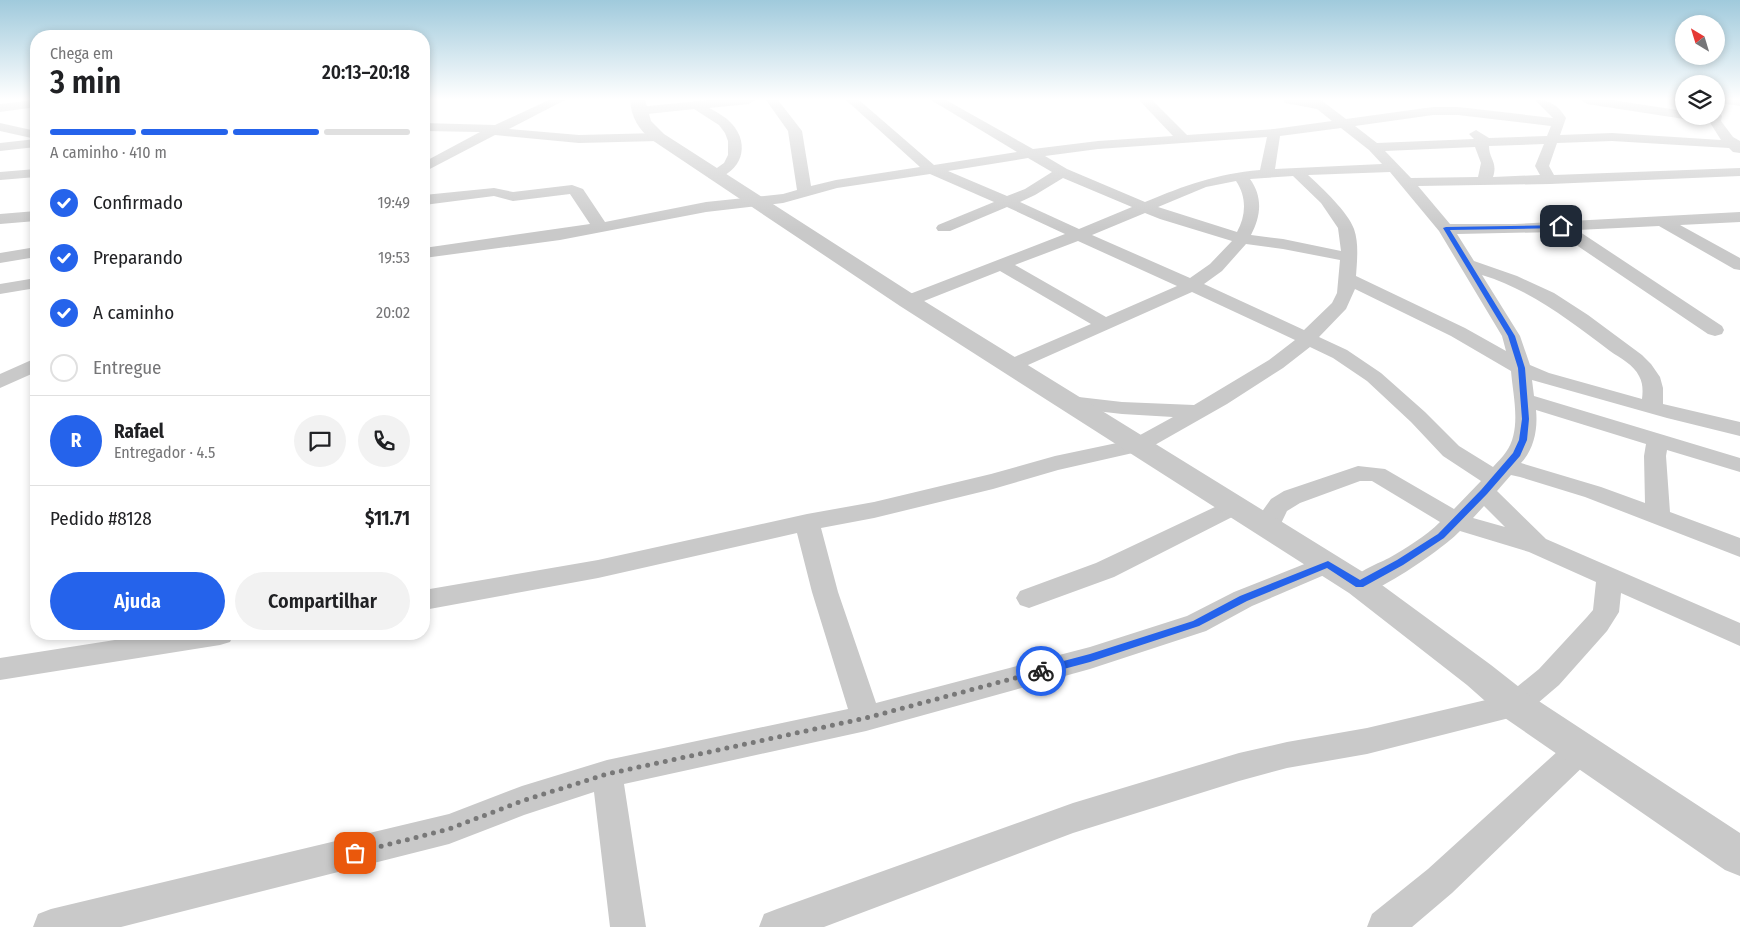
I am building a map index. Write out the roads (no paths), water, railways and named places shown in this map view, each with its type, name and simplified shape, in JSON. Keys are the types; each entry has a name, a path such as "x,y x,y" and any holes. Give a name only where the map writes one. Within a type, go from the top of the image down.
{"street":[{"path":"430,165 471,143"},
{"path":"670,143 714,175 908,301 1360,585 1472,669 1515,705 1740,856"},
{"path":"714,175 732,165 735,160 733,143"},
{"path":"796,143 805,192"},
{"path":"902,143 931,169 1308,337 1340,354 1374,377 1451,451 1495,479 1538,546"},
{"path":"1012,143 1062,172 1143,208 1191,226 1242,239 1283,244 1348,258"},
{"path":"430,252 536,239 706,207 783,198 836,184 931,169 1030,154 1123,143"},
{"path":"1267,174 1272,143"},
{"path":"1360,585 1431,543 1456,522 1517,454 1523,440 1526,419 1521,368 1511,336 1446,228 1408,182 1370,143"},
{"path":"1374,147 1458,143"},
{"path":"1484,143 1482,145 1482,152 1488,160 1489,166 1484,182"},
{"path":"1550,143 1542,166 1550,180"},
{"path":"1702,143 1738,146"},
{"path":"0,147 30,144"},
{"path":"433,149 462,148"},
{"path":"908,301 1078,235 1202,184 1240,176 1296,171 1392,168"},
{"path":"430,599 607,567 807,522 874,510 992,481 1054,463 1138,445 1198,412 1276,364 1296,350 1340,305 1346,293 1349,238 1346,228 1326,200 1296,171"},
{"path":"944,228 1030,192 1062,172"},
{"path":"1408,182 1484,182 1740,172"},
{"path":"0,176 30,173"},
{"path":"1012,365 1193,286 1216,268 1242,239 1248,225 1251,202 1250,193 1240,176"},
{"path":"430,199 487,193 525,196 572,189 578,192 600,226"},
{"path":"0,219 30,216"},
{"path":"1038,216 1111,221"},
{"path":"1446,228 1561,226 1740,217"},
{"path":"1662,221 1740,265"},
{"path":"1561,226 1715,330"},
{"path":"0,258 30,253"},
{"path":"1002,265 1106,325"},
{"path":"1469,265 1501,274 1529,286 1595,328 1638,363 1650,376 1653,389 1652,408"},
{"path":"1347,278 1458,332 1521,368 1549,379 1652,408 1740,429"},
{"path":"0,289 30,284"},
{"path":"0,382 30,367"},
{"path":"1524,400 1740,465"},
{"path":"1070,402 1122,408 1198,412"},
{"path":"1657,441 1655,456 1658,518"},
{"path":"1495,479 1524,470 1593,492 1740,548"},
{"path":"1268,528 1272,513 1279,504 1306,491 1358,473 1378,474 1456,522 1538,546 1740,635"},
{"path":"1029,598 1105,570 1234,506"},
{"path":"807,522 825,592 866,718"},
{"path":"51,927 449,829 522,801 607,774 866,718 1090,658 1196,624 1243,599 1328,564"},
{"path":"776,927 1073,818 1239,767 1287,755 1367,741 1515,705 1548,677 1598,624 1606,612 1609,577"},
{"path":"0,669 182,640"},
{"path":"1385,927 1440,881 1580,750"},
{"path":"607,774 628,927"}]}
